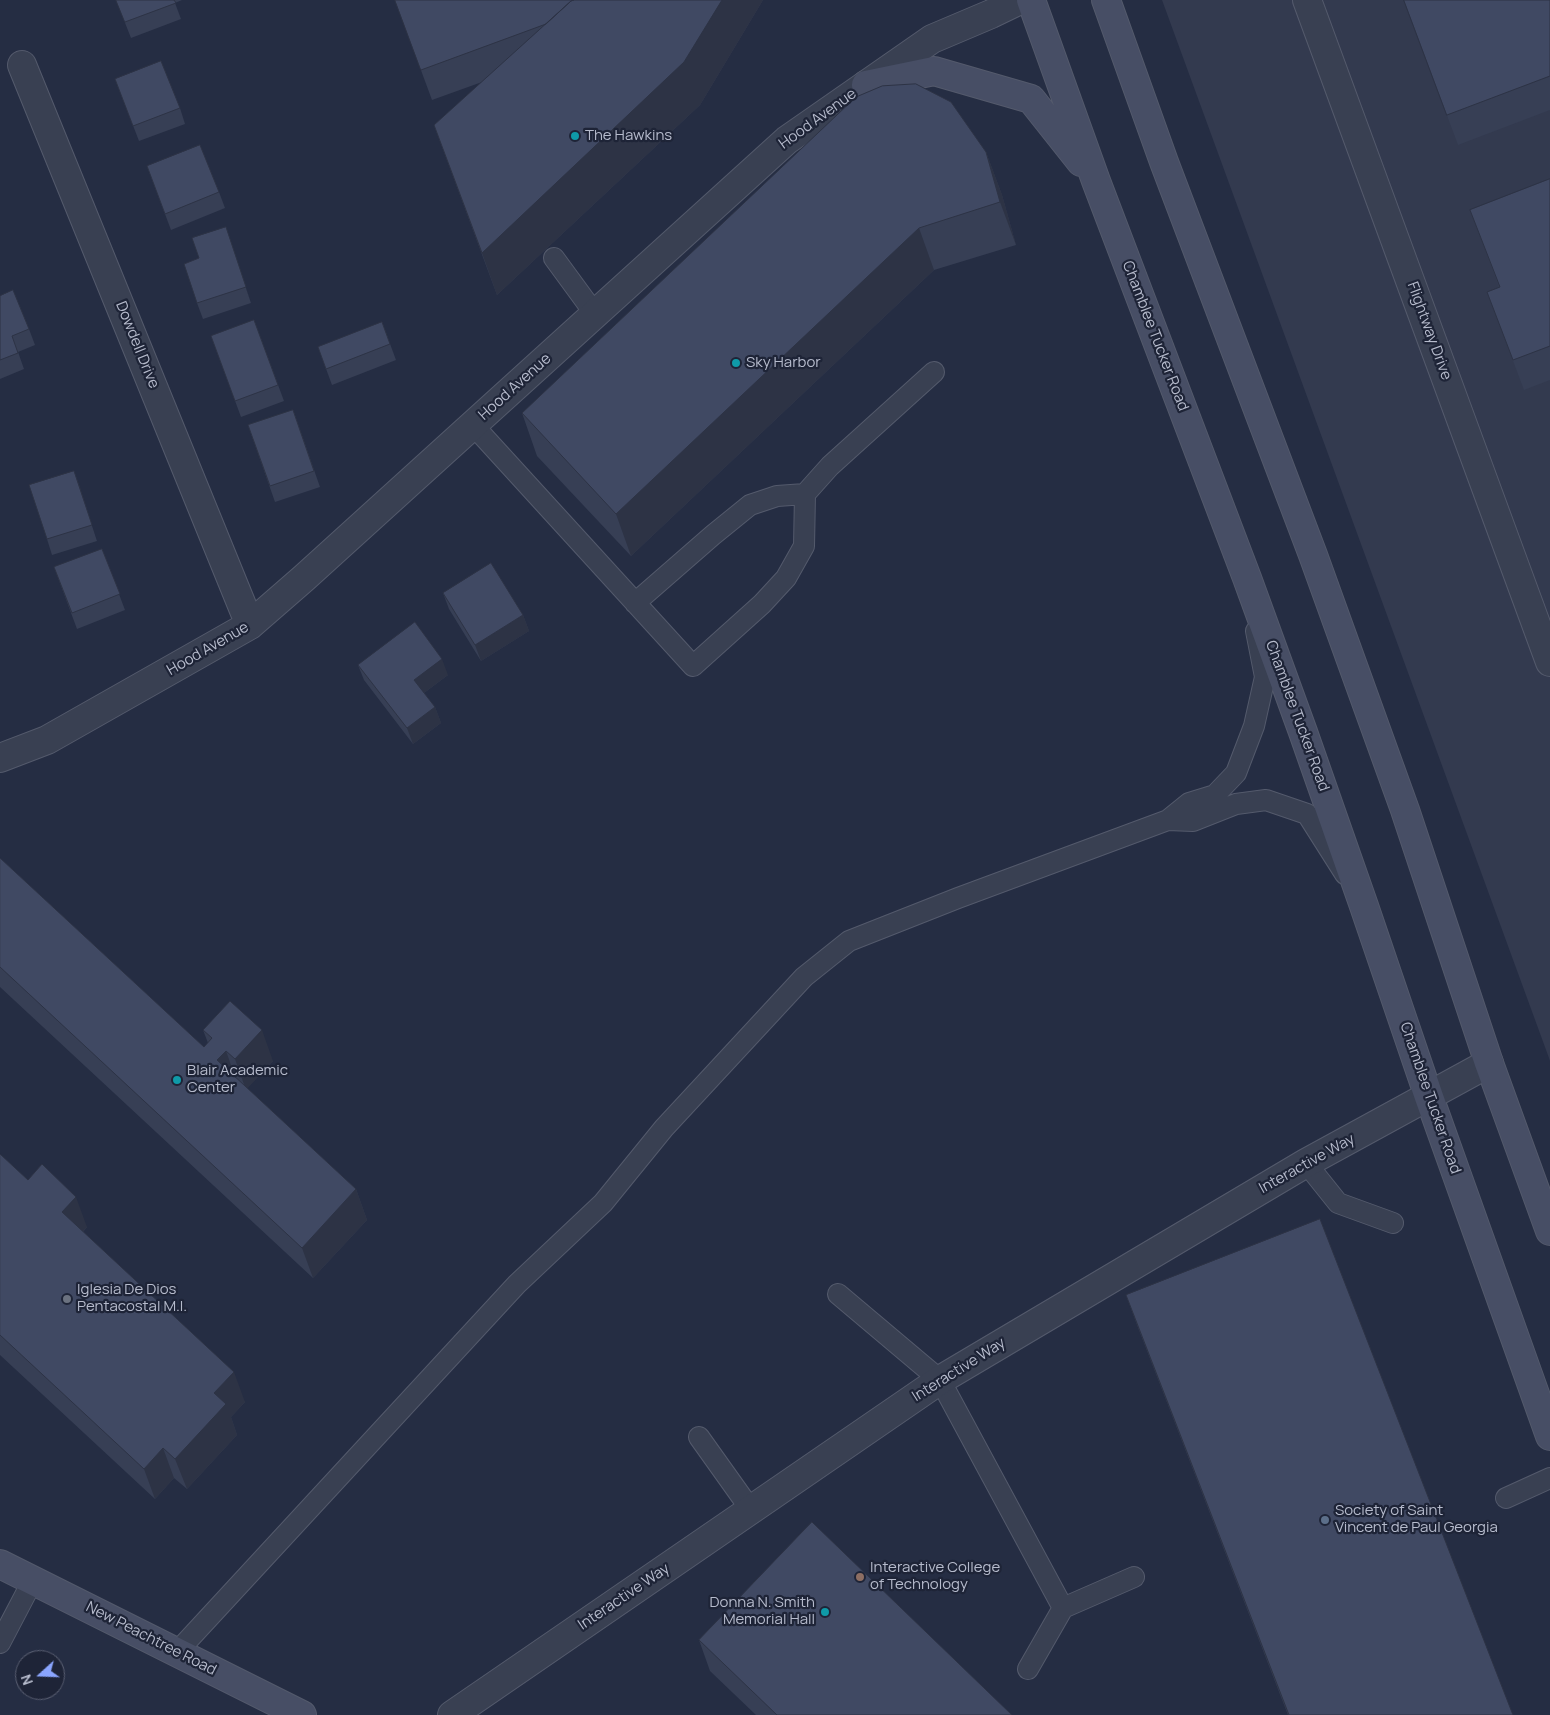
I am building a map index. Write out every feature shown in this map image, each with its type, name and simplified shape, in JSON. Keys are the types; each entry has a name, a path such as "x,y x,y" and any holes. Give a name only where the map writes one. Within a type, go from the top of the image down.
{"main road":[{"name":"Chamblee Tucker Road","path":"1031,0 1096,181 1247,578 1550,1436"},
{"path":"1106,0 1164,162 1313,555 1402,801 1489,1063 1550,1231"},
{"path":"866,85 934,70 1031,99 1096,181"},
{"name":"New Peachtree Road","path":"0,1564 302,1715"}],"street":[{"name":"Hood Avenue","path":"0,758 47,740 250,625 787,140 932,38 1020,0"},
{"name":"Flightway Drive","path":"1307,0 1550,662"},
{"name":"Dowdell Drive","path":"22,65 250,625"},
{"name":"Interactive Way","path":"452,1715 940,1380 1306,1163 1489,1063"}],"lane":[{"path":"554,258 595,314"},
{"path":"473,425 693,666 762,604 786,578 804,546 805,494 830,466 934,372"},
{"path":"635,603 750,505 777,496 805,494"},
{"path":"177,1652 517,1284 603,1204 664,1128 804,977 849,941 958,898 1168,820 1189,803 1215,795 1236,773 1254,726 1265,677 1247,578"},
{"path":"1168,820 1193,821 1236,804 1266,800 1307,814 1364,906"},
{"path":"1306,1163 1338,1203 1393,1223"},
{"path":"838,1294 940,1380 1063,1608"},
{"path":"699,1437 751,1510"},
{"path":"1506,1498 1550,1478"},
{"path":"1028,1669 1063,1608 1134,1577"},
{"path":"0,1643 33,1580"}],"shaded area":[{"path":"1162,0 1550,0 1550,1061 1549,1058"}],"building":[{"path":"116,0 174,0 176,3 125,22"},
{"path":"395,0 574,0 546,24 421,70"},
{"name":"The Hawkins","path":"574,0 722,0 684,62 482,253 434,125"},
{"path":"1404,0 1550,0 1550,76 1447,115"},
{"path":"161,61 180,108 133,126 115,79"},
{"name":"Sky Harbor","path":"916,84 951,102 986,152 1000,202 919,228 616,514 522,413 856,97 882,86"},
{"path":"200,145 219,192 165,214 147,166"},
{"path":"1550,179 1550,346 1513,360 1487,292 1500,287 1470,210"},
{"path":"226,227 246,287 197,303 184,264 199,258 192,238"},
{"path":"13,290 29,329 12,336 18,353 0,360 0,296"},
{"path":"254,320 278,385 235,401 211,336"},
{"path":"382,322 390,344 326,369 318,347"},
{"path":"293,410 314,471 270,486 248,425"},
{"path":"74,471 92,525 47,539 29,485"},
{"path":"102,549 120,594 72,613 54,567"},
{"path":"491,563 523,615 475,645 443,593"},
{"path":"415,622 442,659 414,680 435,707 407,728 358,665"},
{"name":"Blair Academic Center","path":"0,858 204,1047 212,1038 203,1030 230,1001 262,1030 235,1059 226,1051 217,1060 356,1189 302,1248 0,967"},
{"name":"Iglesia De Dios Pentacostal M.I.","path":"0,1154 28,1180 42,1164 76,1197 62,1212 234,1372 214,1393 226,1404 175,1459 163,1448 144,1469 0,1335"},
{"name":"Society of Saint Vincent de Paul Georgia","path":"1320,1219 1513,1715 1289,1715 1126,1295"},
{"name":"Donna N. Smith Memorial Hall","path":"812,1522 1012,1715 777,1715 699,1640"}],"place":[{"name":"The Hawkins","path":"575,136"},
{"name":"Sky Harbor","path":"736,363"},
{"name":"Blair Academic Center","path":"177,1080"},
{"name":"Iglesia De Dios Pentacostal M.I.","path":"67,1299"},
{"name":"Society of Saint Vincent de Paul Georgia","path":"1325,1520"},
{"name":"Interactive College of Technology","path":"860,1577"},
{"name":"Donna N. Smith Memorial Hall","path":"825,1612"}]}
